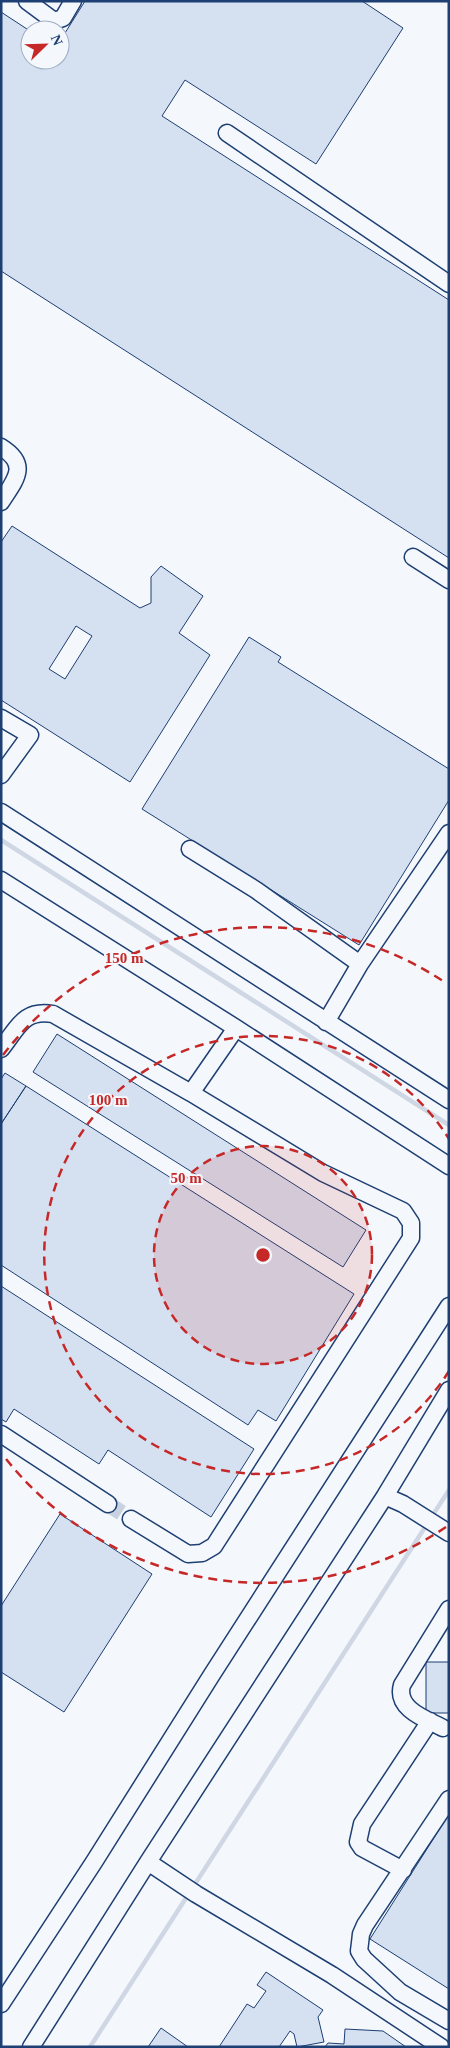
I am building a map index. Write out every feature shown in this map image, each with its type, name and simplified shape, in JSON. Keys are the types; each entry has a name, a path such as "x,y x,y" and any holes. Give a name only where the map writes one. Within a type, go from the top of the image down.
{"street":[{"path":"27,1 54,21 63,18 73,1"},
{"path":"227,133 449,284"},
{"path":"1,447 11,454 18,465 17,477 1,502"},
{"path":"413,557 449,580"},
{"path":"1,718 30,735 1,774"},
{"path":"1,812 449,1100"},
{"path":"326,1022 360,964 449,833"},
{"path":"190,849 256,890 360,964"},
{"path":"1,880 236,1028 449,1166"},
{"path":"1,1049 26,1016 42,1012 54,1014 323,1173 403,1212 410,1222 411,1238 214,1546 202,1553 188,1554 131,1519"},
{"path":"191,1094 236,1028"},
{"path":"1,2004 94,1862 449,1306"},
{"path":"31,2047 148,1862 385,1496 449,1390"},
{"path":"1,1434 90,1490 108,1504"},
{"path":"385,1496 403,1504 449,1533"},
{"path":"403,1870 362,1848 358,1842 362,1824 437,1725 407,1708 400,1700 400,1693 402,1686 449,1609"},
{"path":"449,1799 366,1925 361,1934 359,1950 364,1959 400,1992 449,2021"},
{"path":"148,1862 196,1894 332,1975 441,2047"}],"building":[{"path":"85,1 362,1 403,28 316,164 185,80 162,116 449,300 449,558 1,271 1,12 20,24 20,70 70,70 70,25"},
{"path":"12,526 140,608 151,603 151,577 161,566 203,596 179,633 210,655 130,782 1,700 1,542","holes":["76,626 92,636 65,679 49,669"]},
{"path":"249,637 281,657 278,662 449,769 449,800 359,945 142,809"},
{"path":"57,1034 366,1230 343,1267 33,1072"},
{"path":"5,1073 26,1086 1,1124 1,1079"},
{"path":"26,1086 354,1294 276,1421 258,1410 248,1425 1,1265 1,1124"},
{"path":"1,1286 254,1449 211,1517 108,1450 99,1464 14,1409 6,1422 1,1419"},
{"path":"60,1514 152,1574 64,1712 1,1672 1,1606"},
{"path":"426,1662 449,1662 449,1713 426,1713"},
{"path":"449,1814 449,1989 370,1939"},
{"path":"266,1972 323,2010 318,2017 324,2042 297,2047 294,2034 290,2031 279,2047 219,2047 247,2004 254,2008 266,1991 257,1985"},
{"path":"161,2028 188,2047 148,2047"},
{"path":"345,2029 383,2031 406,2047 325,2047 328,2043 344,2044"}],"waterway":[{"path":"1,840 449,1125"},
{"path":"90,2047 449,1490"}],"tunnel":[{"path":"108,1504 131,1519"}]}
